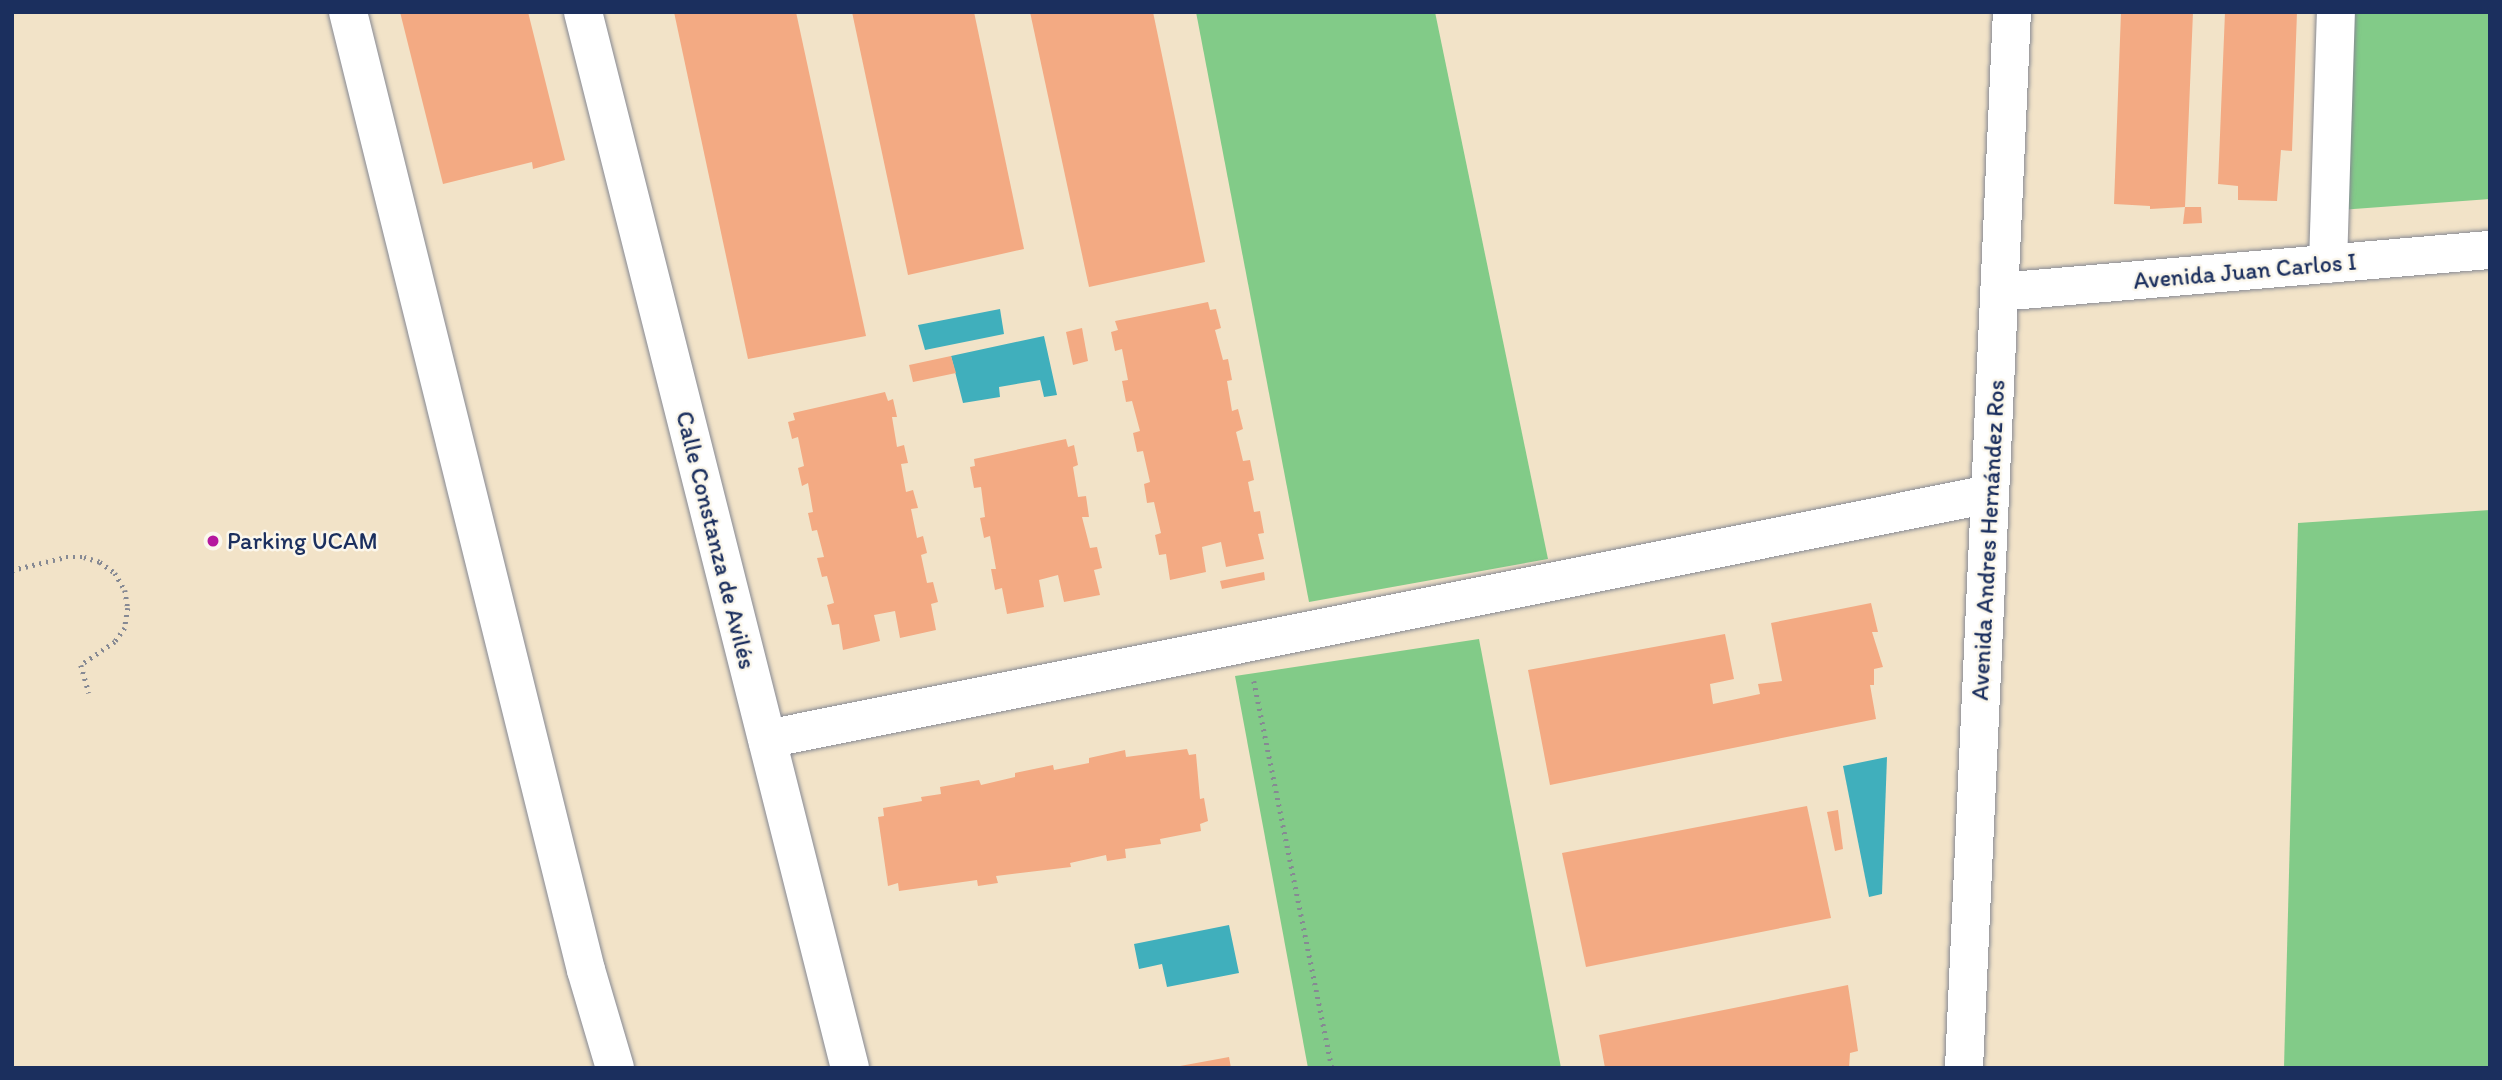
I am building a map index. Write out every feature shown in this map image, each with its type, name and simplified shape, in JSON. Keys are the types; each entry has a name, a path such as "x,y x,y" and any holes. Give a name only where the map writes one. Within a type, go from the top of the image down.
{"street":[{"path":"348,12 583,956 615,1068"},
{"name":"Calle Constanza de Avilés","path":"583,12 850,1068"},
{"name":"Avenida Andres Hernández Ros","path":"1964,1068 2012,12"},
{"path":"2328,264 2336,12"},
{"name":"Avenida Juan Carlos I","path":"1999,292 2490,250"},
{"path":"767,739 1990,494"}],"path":[{"path":"12,570 66,557 84,557 100,562 114,573 125,590 128,608 125,628 115,642 81,665 89,693"},
{"path":"1247,643 1332,1068"}],"green space":[{"path":"1196,12 1435,12 1548,559 1309,602"},
{"path":"2348,12 2490,12 2490,199 2340,210"},
{"path":"2490,510 2490,1068 2284,1068 2298,523"},
{"path":"1479,639 1561,1068 1308,1068 1235,676"}],"water":[{"path":"1000,309 1004,334 925,350 918,325"},
{"path":"1044,336 1057,395 1044,397 1040,380 999,387 1000,397 963,403 951,356"},
{"path":"1887,757 1882,894 1869,897 1843,766"},
{"path":"1229,925 1239,973 1167,987 1162,964 1139,969 1134,944"}],"building":[{"path":"400,12 528,12 565,160 533,169 532,162 443,184"},
{"path":"674,12 796,12 866,336 748,359"},
{"path":"852,12 974,12 1024,249 908,275"},
{"path":"1030,12 1153,12 1205,262 1089,287"},
{"path":"2121,12 2193,12 2185,207 2150,209 2150,206 2114,204"},
{"path":"2225,12 2297,12 2292,151 2281,150 2277,201 2238,200 2238,186 2218,184"},
{"path":"2185,207 2201,207 2202,223 2183,224"},
{"path":"1208,302 1210,310 1216,309 1221,328 1215,330 1223,360 1228,359 1232,380 1227,381 1232,411 1238,409 1243,429 1236,432 1243,461 1250,460 1254,480 1248,482 1254,512 1260,511 1264,533 1258,534 1264,559 1226,567 1221,542 1202,547 1206,572 1170,580 1166,554 1159,555 1155,535 1161,533 1154,502 1147,503 1144,484 1150,482 1143,451 1137,452 1133,433 1140,431 1132,401 1126,402 1122,381 1128,380 1122,349 1115,351 1111,332 1118,330 1115,321"},
{"path":"1082,328 1088,361 1073,365 1066,332"},
{"path":"951,356 956,373 913,382 909,365"},
{"path":"885,392 888,401 893,399 897,417 892,417 897,447 904,445 908,463 901,464 906,492 913,490 918,508 911,509 917,538 923,536 927,553 921,555 927,583 933,582 938,602 931,604 936,630 900,638 895,611 874,615 880,641 843,650 839,624 832,625 827,605 834,603 827,576 822,577 817,558 824,557 817,530 812,531 808,513 813,512 808,483 802,486 798,468 804,466 798,437 792,439 788,422 795,420 793,413"},
{"path":"1066,439 1068,447 1074,445 1078,465 1073,467 1078,497 1086,496 1089,517 1082,517 1090,548 1097,547 1102,568 1094,570 1100,595 1064,602 1058,575 1039,580 1044,607 1007,614 1002,588 995,590 991,569 996,569 990,536 984,538 980,518 985,517 981,487 974,488 970,467 975,466 974,459"},
{"path":"1264,572 1265,580 1222,589 1220,581"},
{"path":"1871,603 1878,632 1872,632 1883,667 1874,669 1874,685 1870,685 1876,719 1550,785 1528,670 1725,634 1734,679 1710,684 1713,704 1760,694 1758,684 1782,681 1771,623"},
{"path":"1187,749 1189,755 1196,754 1200,799 1204,798 1208,821 1200,824 1201,831 1160,839 1161,844 1125,849 1126,858 1107,861 1106,855 1070,863 1071,867 996,876 998,883 978,886 977,880 899,891 898,883 888,886 878,817 884,816 883,808 922,801 921,797 941,794 940,787 979,780 981,785 1015,777 1015,773 1053,765 1054,770 1089,763 1089,758 1125,750 1126,757"},
{"path":"1807,806 1831,918 1586,967 1562,853"},
{"path":"1838,810 1843,849 1835,851 1827,812"},
{"path":"1848,985 1858,1051 1850,1053 1849,1068 1605,1068 1599,1035"},
{"path":"1229,1057 1231,1068 1180,1066"}],"place":[{"name":"Parking UCAM","path":"213,541"}]}
